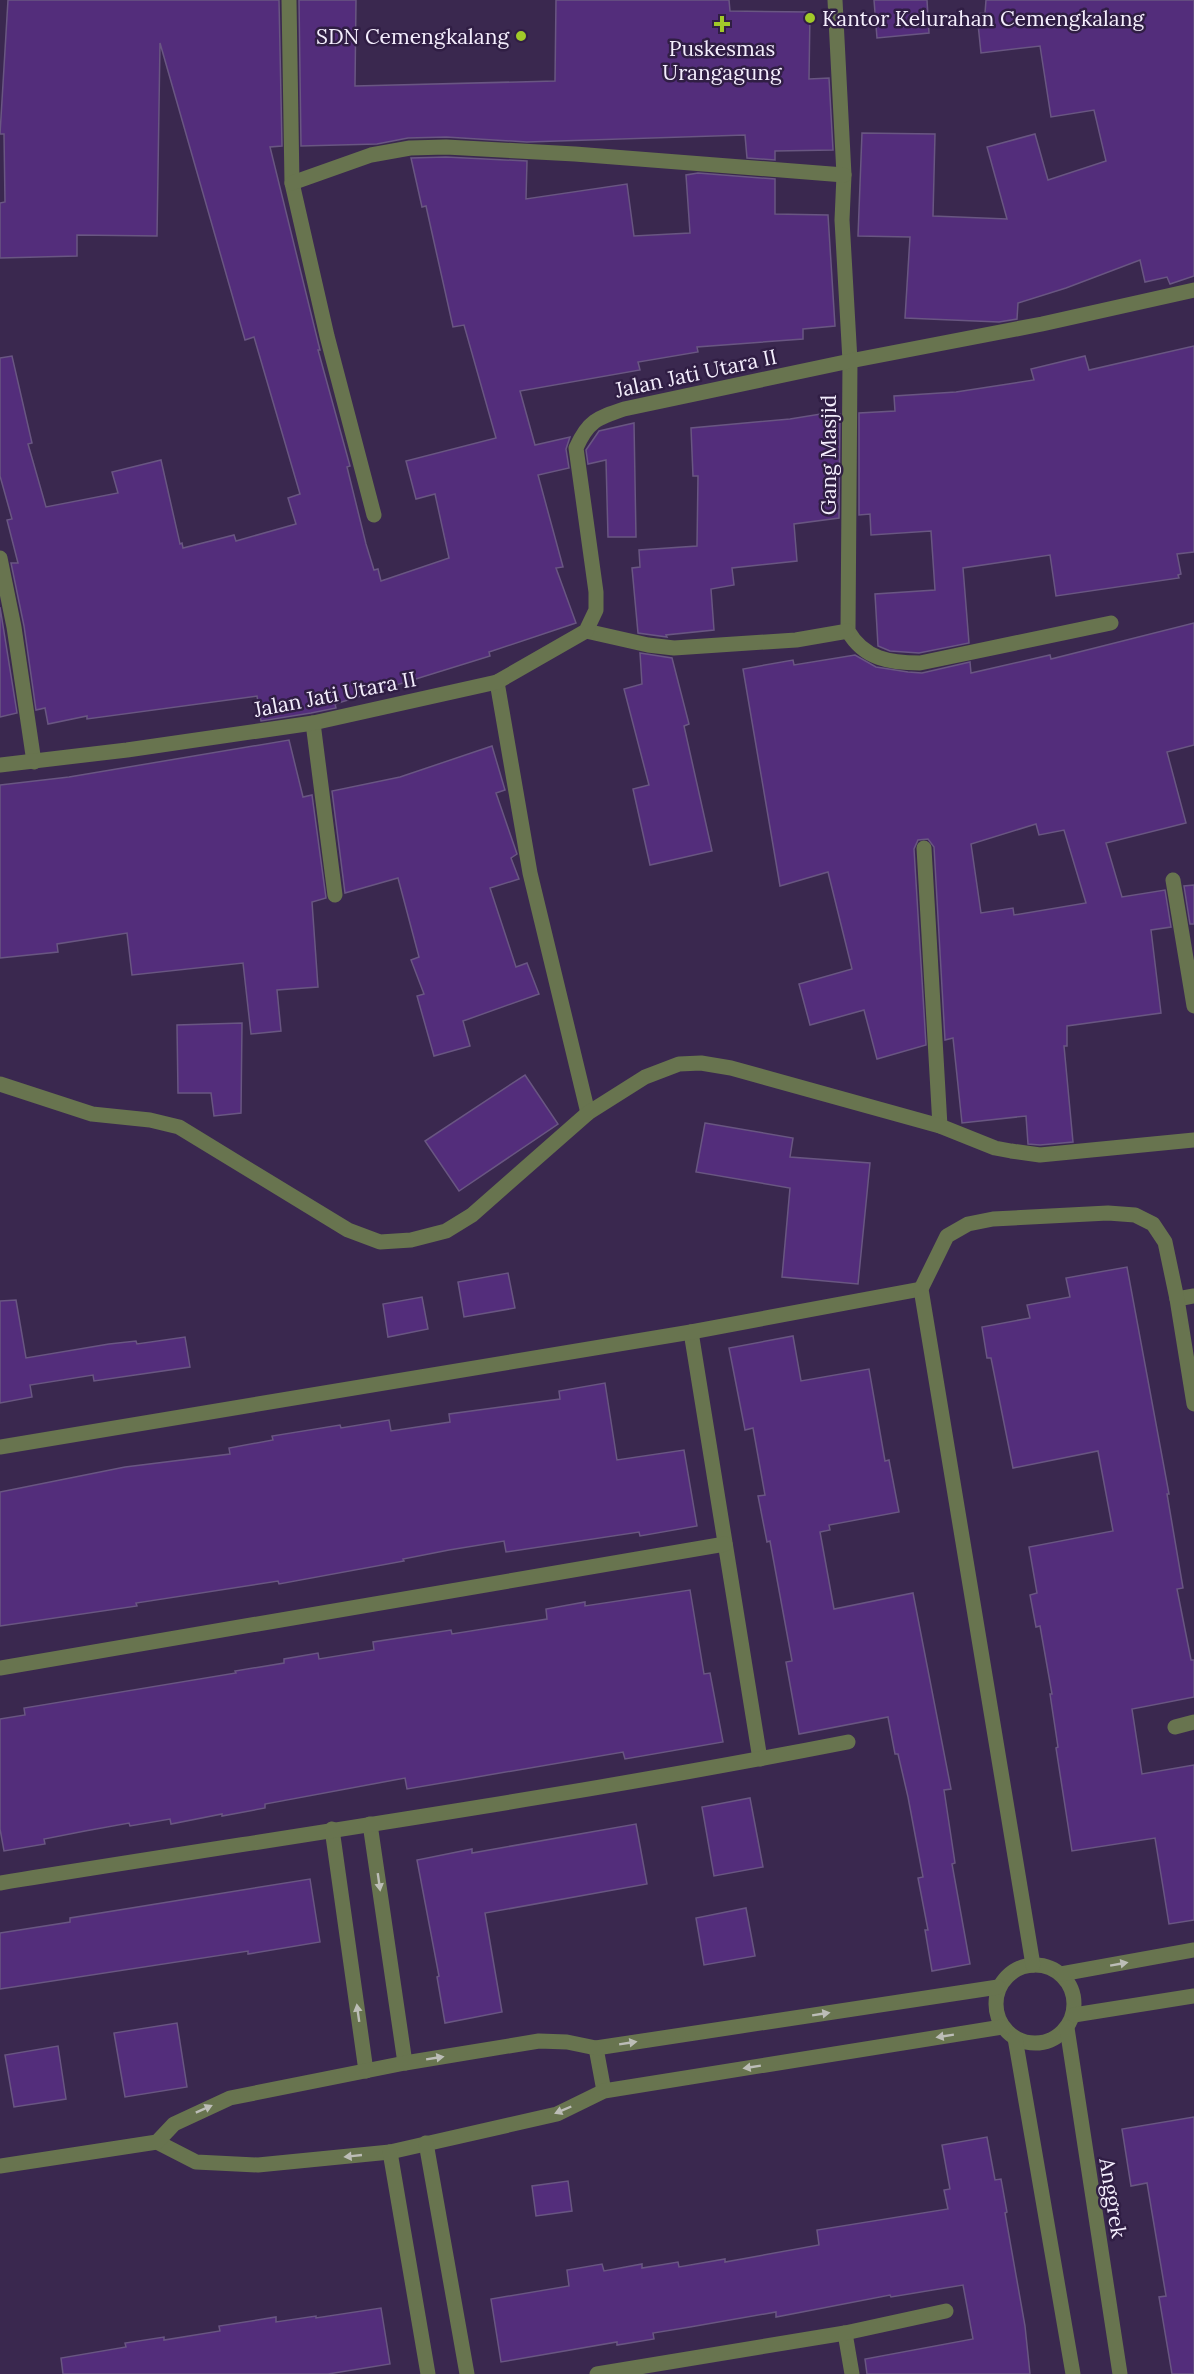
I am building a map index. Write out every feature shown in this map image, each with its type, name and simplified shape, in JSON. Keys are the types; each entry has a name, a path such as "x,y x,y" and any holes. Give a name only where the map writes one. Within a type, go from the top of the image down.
{"street":[{"path":"289,0 292,183 327,336 374,515"},
{"name":"Gang Masjid","path":"835,0 844,175 842,220 850,361 848,631"},
{"path":"292,183 371,155 410,148 446,147 575,154 844,175"},
{"name":"Jalan Jati Utara II","path":"0,765 313,723 497,682 586,632 596,610 596,592 576,448 585,430 602,416 624,409 850,361 1042,324 1194,290"},
{"path":"0,558 14,627 34,762"},
{"path":"586,632 674,648 796,640 848,631 855,642 878,657 894,663 920,663 1111,623"},
{"path":"497,682 530,873 588,1113"},
{"path":"313,723 335,895"},
{"path":"924,848 940,1126"},
{"path":"1173,880 1194,1006"},
{"path":"0,1084 92,1114 150,1120 179,1127 348,1230 380,1242 411,1240 446,1231 472,1215 588,1113 645,1077 679,1064 701,1063 731,1068 940,1126 995,1148 1040,1155 1194,1140"},
{"path":"1033,1965 921,1289 947,1236 968,1224 993,1219 1108,1213 1135,1215 1153,1224 1165,1242 1194,1404"},
{"path":"0,1447 691,1332 921,1289"},
{"path":"1177,1299 1194,1296"},
{"path":"691,1332 760,1759"},
{"path":"0,1668 725,1544"},
{"path":"1175,1727 1194,1722"},
{"path":"0,1883 370,1824 760,1759 848,1742"},
{"path":"370,1824 405,2063"},
{"path":"332,1829 366,2071"},
{"path":"1061,1974 1194,1950"},
{"path":"157,2142 174,2124 230,2098 405,2063 539,2042 567,2042 596,2048 998,1987 1017,1969 1033,1965 1048,1966 1061,1974 1070,1986 1075,2000 1070,2021 1056,2037 1043,2043 1029,2043 1015,2038 1002,2027 996,2012 998,1987"},
{"path":"1070,2021 1194,1996"},
{"name":"Anggrek","path":"1070,2021 1120,2374"},
{"path":"0,2166 157,2142 196,2162 258,2165 390,2152 557,2114 604,2091 1002,2027"},
{"path":"1015,2038 1073,2374"},
{"path":"596,2048 604,2091"},
{"path":"426,2143 467,2374"},
{"path":"390,2152 428,2374"},
{"path":"597,2374 845,2333 946,2311"},
{"path":"845,2333 852,2374"}],"building":[{"path":"8,0 279,0 282,146 270,147 320,350 318,350 350,466 347,467 366,544 374,570 378,569 381,581 449,558 435,494 416,499 406,461 496,438 464,325 453,327 426,206 422,207 411,158 446,157 527,161 526,199 627,184 634,236 690,233 686,175 698,173 775,179 775,214 828,215 835,326 803,329 803,339 697,347 698,352 638,362 640,370 520,391 535,445 570,437 566,449 569,468 538,475 563,567 556,568 576,623 489,652 490,656 335,704 336,708 311,713 261,721 257,696 87,719 87,716 48,724 45,708 36,710 24,626 11,563 18,563 7,520 12,519 0,476 0,358 12,356 32,443 28,444 46,507 118,493 112,472 161,460 180,544 182,543 183,548 234,535 236,541 296,524 288,498 300,494 254,337 245,340 160,43 157,236 77,235 77,256 0,258 0,203 5,202 4,134 0,134"},
{"path":"299,0 356,0 355,86 555,81 556,0 729,0 730,11 810,12 809,79 829,78 833,150 775,151 775,160 747,158 745,135 527,142 446,137 408,138 377,144 301,146"},
{"path":"874,0 927,0 929,33 877,38"},
{"path":"986,0 1194,0 1194,276 1170,284 1167,277 1145,282 1140,260 1066,288 1018,303 1017,319 999,322 905,318 910,237 858,236 862,133 935,134 933,216 1007,219 987,147 1035,134 1048,180 1106,161 1094,110 1051,117 1040,46 981,53 977,14 985,13"},
{"path":"1194,346 1194,552 1177,554 1181,574 1178,575 1179,578 1056,596 1050,555 963,568 969,643 919,653 890,651 878,646 875,594 935,590 931,531 871,535 870,514 859,515 859,413 895,411 894,396 956,392 1034,380 1031,369 1085,356 1089,370"},
{"path":"833,412 840,414 839,518 794,524 797,561 732,568 734,585 711,589 714,630 666,635 667,637 638,633 632,568 640,567 639,550 697,546 698,476 693,476 691,428 790,419"},
{"path":"634,423 636,537 608,537 606,460 588,464 586,450 599,431"},
{"path":"0,607 17,713 0,717"},
{"path":"1194,623 1194,745 1167,752 1186,823 1106,843 1122,897 1165,890 1171,927 1151,930 1161,1013 1067,1026 1067,1046 1064,1046 1073,1142 1040,1145 1028,1144 1026,1116 962,1123 953,1038 945,1040 934,847 928,839 918,840 914,849 926,1045 877,1059 864,1010 810,1025 799,984 852,969 828,872 780,886 743,669 793,660 794,665 855,655 876,667 922,673 970,662 971,673 1050,655 1051,659","holes":["1036,824 1039,835 1064,830 1086,903 1014,915 1013,908 981,913 971,844"]},
{"path":"640,653 672,658 689,724 684,726 712,851 650,865 633,789 649,785 624,689 642,684"},
{"path":"289,740 303,797 312,795 326,898 312,902 318,987 277,990 281,1031 251,1034 243,963 132,975 127,933 57,944 58,952 0,958 0,785 69,777"},
{"path":"492,746 505,790 496,793 517,854 511,858 519,879 490,888 516,967 527,963 539,994 463,1021 470,1046 434,1056 417,996 424,994 411,960 419,957 398,878 345,893 332,791 400,777"},
{"path":"1194,885 1194,924 1190,924 1184,886"},
{"path":"242,1023 241,1113 214,1116 211,1093 178,1093 177,1025"},
{"path":"525,1075 558,1124 459,1191 425,1141"},
{"path":"705,1123 793,1138 790,1157 870,1163 858,1284 782,1277 790,1188 696,1172"},
{"path":"1127,1267 1169,1494 1167,1494 1183,1588 1177,1589 1191,1660 1194,1660 1194,1697 1132,1709 1142,1774 1194,1765 1194,1920 1169,1924 1155,1838 1072,1851 1056,1748 1058,1747 1050,1694 1052,1694 1040,1626 1036,1627 1030,1595 1037,1593 1029,1547 1113,1531 1098,1451 1013,1468 991,1358 987,1358 982,1327 1030,1318 1027,1305 1070,1297 1066,1278"},
{"path":"508,1273 515,1308 464,1317 458,1282"},
{"path":"422,1297 428,1329 388,1337 383,1304"},
{"path":"16,1300 26,1358 109,1344 136,1341 137,1344 185,1337 190,1367 94,1381 93,1375 30,1385 32,1397 0,1403 0,1301"},
{"path":"793,1336 801,1381 869,1369 885,1461 889,1460 899,1512 829,1525 830,1530 820,1532 834,1609 913,1593 951,1789 944,1790 955,1863 952,1864 970,1964 932,1971 925,1930 928,1930 918,1878 923,1877 908,1797 898,1754 895,1754 888,1717 799,1734 786,1662 792,1661 770,1541 767,1542 758,1496 765,1495 753,1428 745,1430 729,1348"},
{"path":"605,1383 617,1460 684,1450 697,1526 640,1536 639,1532 506,1552 504,1541 279,1584 278,1581 136,1603 137,1606 0,1626 0,1492 125,1467 230,1454 229,1448 273,1440 272,1436 340,1425 341,1428 389,1420 391,1431 450,1422 449,1414 560,1399 559,1391"},
{"path":"690,1590 704,1674 710,1673 723,1742 625,1759 623,1752 407,1789 405,1778 265,1804 265,1808 222,1816 222,1814 171,1824 170,1819 130,1826 129,1823 85,1831 44,1839 45,1844 4,1851 0,1829 0,1719 25,1715 24,1708 236,1673 235,1671 284,1663 284,1659 318,1653 319,1659 374,1650 373,1642 451,1630 452,1634 547,1619 546,1609 585,1602 585,1606"},
{"path":"750,1798 763,1867 714,1876 702,1807"},
{"path":"636,1824 647,1884 485,1913 502,2012 445,2023 437,1977 439,1976 417,1860 472,1849 472,1853"},
{"path":"310,1879 320,1942 0,1989 0,1933 70,1922 70,1918"},
{"path":"746,1908 755,1956 704,1965 696,1918"},
{"path":"177,2023 187,2087 125,2097 114,2033"},
{"path":"58,2046 66,2099 14,2107 5,2055"},
{"path":"1194,2117 1194,2374 1172,2374 1159,2297 1166,2296 1147,2183 1131,2186 1122,2129"},
{"path":"987,2137 995,2180 1001,2179 1007,2212 1005,2213 1025,2326 1030,2374 867,2374 865,2359 973,2339 963,2285 891,2297 890,2295 776,2317 776,2312 653,2333 654,2339 617,2345 617,2342 501,2362 491,2299 569,2286 567,2270 602,2264 604,2271 642,2264 642,2268 678,2262 679,2267 725,2259 725,2262 819,2245 817,2230 948,2209 944,2190 950,2189 942,2145"},
{"path":"568,2181 572,2211 536,2216 532,2186"},
{"path":"381,2308 390,2364 328,2374 63,2374 61,2358 126,2347 125,2343 164,2337 164,2340 220,2331 219,2326 276,2317 276,2322"}],"place":[{"name":"Kantor Kelurahan Cemengkalang","path":"810,18"},
{"name":"Puskesmas Urangagung","path":"722,24"},
{"name":"SDN Cemengkalang","path":"521,36"}]}
